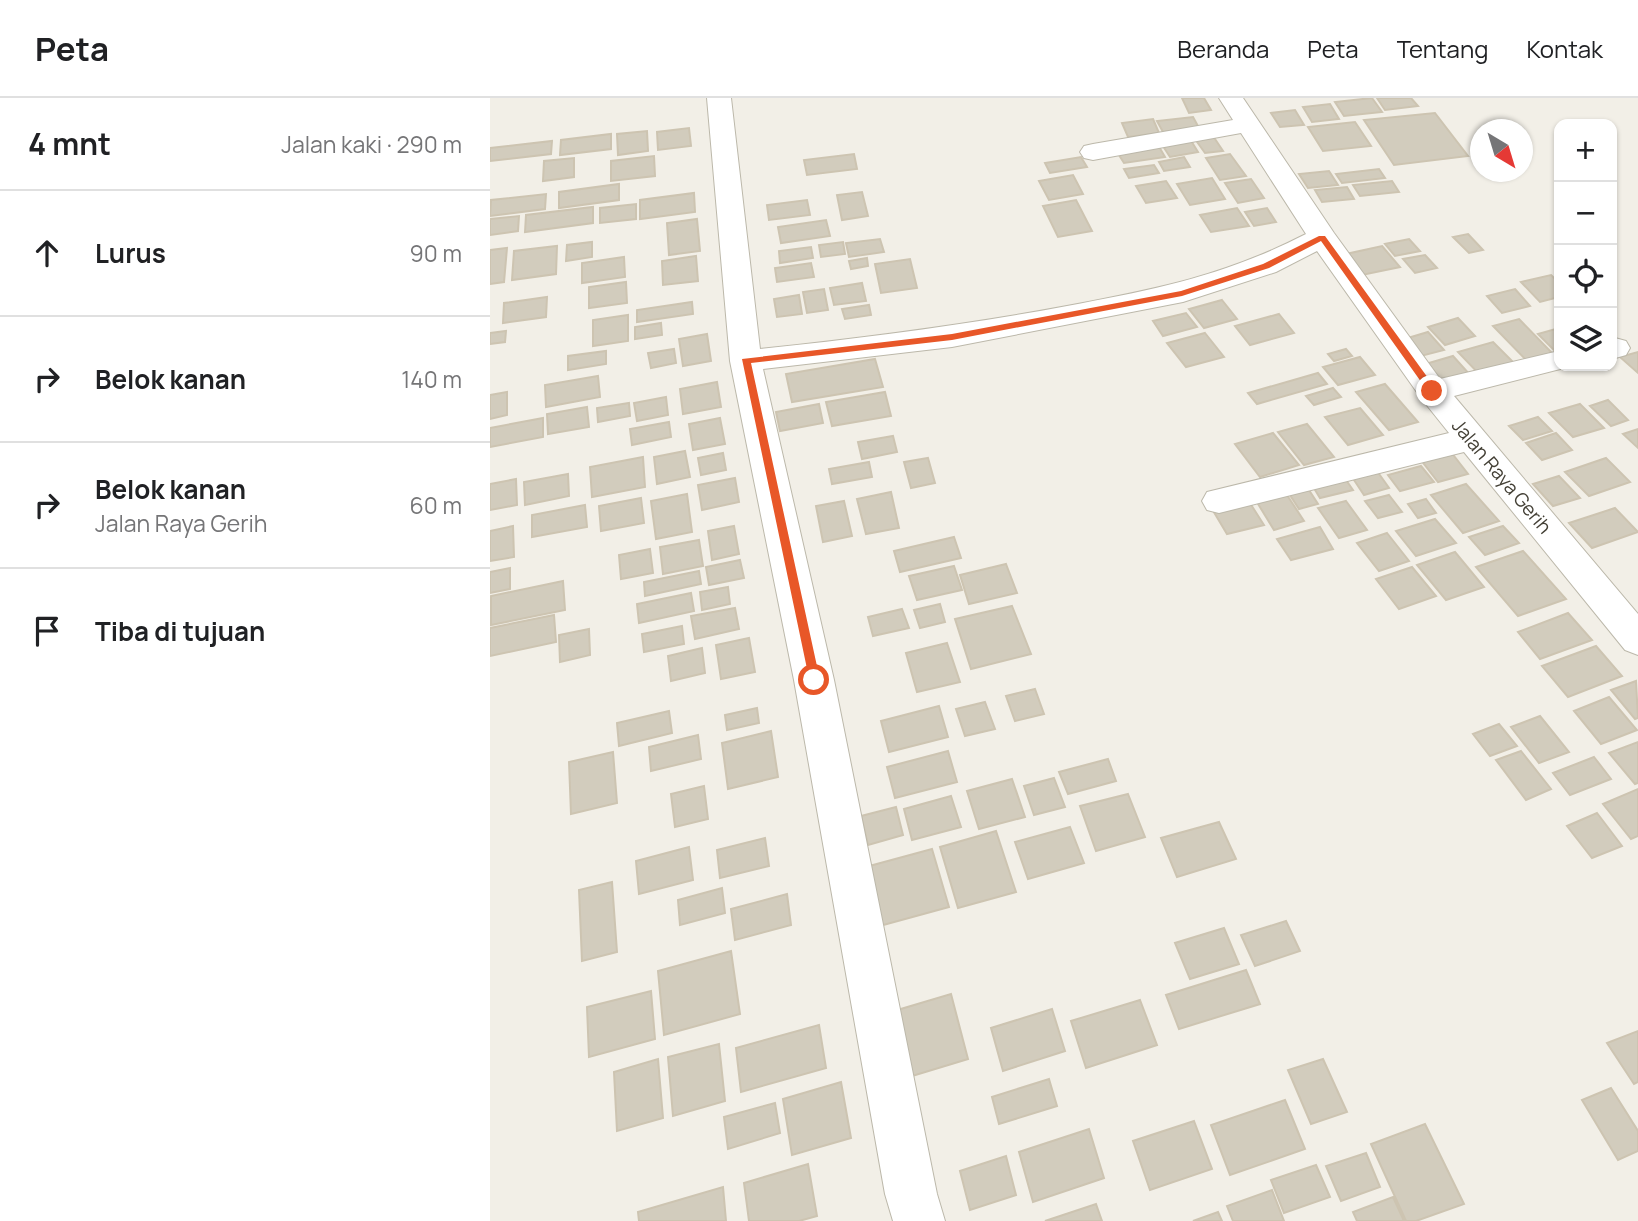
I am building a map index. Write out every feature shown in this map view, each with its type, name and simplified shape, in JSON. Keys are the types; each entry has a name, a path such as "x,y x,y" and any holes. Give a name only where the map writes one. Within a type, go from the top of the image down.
{"street":[{"path":"719,98 746,361 814,680 911,1194 919,1221"},
{"name":"Jalan Raya Gerih","path":"1231,98 1246,125 1322,237 1432,391 1638,640"},
{"path":"1093,152 1246,125"},
{"path":"746,361 952,337 1182,293 1266,266 1322,237"},
{"path":"1432,391 1554,362"},
{"path":"1219,501 1470,439"}],"building":[{"path":"1182,98 1204,98 1211,110 1189,113"},
{"path":"1372,98 1382,112 1344,116 1335,102"},
{"path":"1377,98 1411,98 1418,106 1385,110"},
{"path":"1330,104 1339,119 1312,122 1303,107"},
{"path":"1295,110 1304,125 1280,127 1271,113"},
{"path":"1435,113 1468,156 1394,165 1364,120"},
{"path":"1193,117 1199,128 1163,132 1157,121"},
{"path":"1153,119 1159,133 1128,137 1122,123"},
{"path":"1355,122 1371,146 1323,151 1308,127"},
{"path":"689,128 691,146 658,150 657,132"},
{"path":"647,131 648,151 618,155 617,134"},
{"path":"611,134 611,149 560,155 561,140"},
{"path":"1213,136 1223,151 1205,153 1195,139"},
{"path":"1190,139 1198,152 1170,157 1161,143"},
{"path":"552,141 551,154 490,161 490,148"},
{"path":"1158,145 1165,157 1124,163 1117,152"},
{"path":"854,154 857,169 807,175 804,160"},
{"path":"1230,154 1246,176 1220,180 1206,158"},
{"path":"654,156 655,176 611,181 611,161"},
{"path":"1081,157 1087,167 1050,173 1045,163"},
{"path":"1184,157 1190,167 1164,171 1159,162"},
{"path":"574,158 574,177 543,181 544,161"},
{"path":"1154,165 1159,173 1129,178 1124,169"},
{"path":"1379,169 1385,178 1342,183 1336,174"},
{"path":"1329,171 1338,185 1308,188 1299,174"},
{"path":"1073,175 1083,194 1049,200 1039,181"},
{"path":"1212,178 1225,199 1190,205 1177,184"},
{"path":"1251,179 1264,198 1238,203 1225,183"},
{"path":"1166,181 1177,198 1146,203 1136,186"},
{"path":"1392,181 1399,192 1360,196 1353,185"},
{"path":"619,184 619,200 559,208 559,192"},
{"path":"1347,187 1354,199 1322,202 1315,190"},
{"path":"862,192 868,216 842,220 837,195"},
{"path":"694,193 695,212 640,219 640,200"},
{"path":"546,194 545,209 490,216 491,200"},
{"path":"807,200 810,215 769,220 767,205"},
{"path":"1076,200 1092,231 1058,237 1043,206"},
{"path":"636,204 636,219 600,223 600,208"},
{"path":"593,207 593,223 525,232 526,215"},
{"path":"1237,208 1249,226 1211,232 1200,215"},
{"path":"1267,208 1276,222 1254,226 1245,212"},
{"path":"519,216 518,231 490,235 490,219"},
{"path":"697,219 700,251 669,255 667,223"},
{"path":"826,220 830,236 781,243 778,227"},
{"path":"1468,234 1483,250 1469,253 1453,237"},
{"path":"880,239 884,252 849,257 846,243"},
{"path":"1409,239 1420,251 1395,256 1385,244"},
{"path":"592,242 592,257 566,261 567,245"},
{"path":"843,242 845,254 821,257 819,245"},
{"path":"557,246 556,274 512,280 514,251"},
{"path":"1382,246 1400,267 1362,275 1346,254"},
{"path":"811,247 813,258 780,263 779,251"},
{"path":"507,248 504,282 490,284 490,250"},
{"path":"1425,255 1437,268 1415,273 1403,259"},
{"path":"696,256 698,281 663,285 662,261"},
{"path":"624,257 625,277 582,283 582,263"},
{"path":"867,258 868,266 851,269 849,261"},
{"path":"910,259 917,288 881,293 875,264"},
{"path":"811,263 814,277 777,282 775,268"},
{"path":"1551,275 1554,278 1554,298 1540,302 1521,282"},
{"path":"626,282 627,303 589,308 589,287"},
{"path":"862,283 866,301 834,305 830,288"},
{"path":"824,289 828,310 807,313 803,292"},
{"path":"1515,289 1530,306 1502,313 1487,296"},
{"path":"799,295 802,314 777,317 774,299"},
{"path":"547,297 546,317 503,323 504,303"},
{"path":"1222,300 1237,319 1204,328 1189,309"},
{"path":"692,302 693,314 637,322 637,310"},
{"path":"869,305 871,315 845,319 842,309"},
{"path":"1186,313 1197,327 1163,336 1153,321"},
{"path":"1279,314 1294,333 1250,345 1235,326"},
{"path":"628,315 628,341 593,346 593,320"},
{"path":"1458,318 1475,336 1445,345 1428,327"},
{"path":"1519,319 1552,353 1526,360 1493,326"},
{"path":"661,323 662,335 635,339 635,327"},
{"path":"1554,329 1554,350 1538,334"},
{"path":"506,331 505,342 490,344 490,333"},
{"path":"1428,332 1444,350 1417,357 1401,340"},
{"path":"1205,333 1224,357 1186,367 1167,343"},
{"path":"707,334 711,361 683,366 679,339"},
{"path":"1493,342 1516,365 1480,375 1458,352"},
{"path":"674,349 676,363 651,368 648,353"},
{"path":"1346,349 1352,356 1334,361 1328,354"},
{"path":"606,351 606,364 568,370 568,356"},
{"path":"1638,352 1638,373 1620,357"},
{"path":"1453,356 1471,376 1439,385 1422,365"},
{"path":"1360,357 1375,375 1338,385 1323,367"},
{"path":"875,359 883,387 792,402 786,374"},
{"path":"1318,373 1327,384 1257,404 1248,393"},
{"path":"598,376 600,397 546,407 545,385"},
{"path":"717,382 721,407 683,414 680,389"},
{"path":"1385,384 1418,422 1389,430 1356,392"},
{"path":"1333,388 1341,397 1314,405 1306,396"},
{"path":"507,392 507,415 490,419 490,395"},
{"path":"885,392 891,416 832,426 826,402"},
{"path":"666,397 668,415 637,421 634,403"},
{"path":"1608,400 1628,420 1611,426 1590,406"},
{"path":"629,403 630,416 598,422 597,408"},
{"path":"819,404 823,423 780,431 776,412"},
{"path":"1580,404 1604,428 1573,437 1549,413"},
{"path":"587,407 589,427 548,434 547,414"},
{"path":"1360,408 1383,435 1348,445 1325,417"},
{"path":"1538,417 1552,431 1523,440 1509,426"},
{"path":"543,418 543,437 490,447 490,428"},
{"path":"720,418 725,444 693,450 689,424"},
{"path":"669,422 671,437 632,445 630,429"},
{"path":"1307,424 1334,457 1304,465 1278,432"},
{"path":"1638,429 1638,448 1623,434"},
{"path":"1273,433 1299,465 1260,477 1235,444"},
{"path":"1556,433 1572,450 1542,460 1526,443"},
{"path":"893,436 897,452 862,459 858,442"},
{"path":"685,451 690,477 657,484 654,457"},
{"path":"1451,452 1468,474 1438,482 1421,460"},
{"path":"723,453 726,470 701,475 698,458"},
{"path":"643,457 645,487 592,497 590,467"},
{"path":"928,458 935,483 911,488 904,462"},
{"path":"1606,458 1630,482 1589,496 1565,472"},
{"path":"869,462 872,477 832,484 829,469"},
{"path":"1421,466 1434,482 1400,491 1388,475"},
{"path":"1377,471 1389,488 1364,495 1352,477"},
{"path":"568,474 569,496 525,505 524,482"},
{"path":"1559,476 1580,498 1553,506 1533,484"},
{"path":"1344,477 1353,490 1320,498 1312,485"},
{"path":"735,478 739,502 702,510 698,485"},
{"path":"516,479 517,505 490,510 490,484"},
{"path":"1466,484 1499,521 1463,533 1431,495"},
{"path":"1307,487 1318,504 1299,509 1288,492"},
{"path":"891,492 899,528 866,534 857,499"},
{"path":"1285,492 1304,521 1274,530 1255,499"},
{"path":"687,494 692,532 656,539 651,501"},
{"path":"1389,495 1402,512 1378,518 1365,501"},
{"path":"641,498 644,523 601,531 599,506"},
{"path":"1426,499 1436,513 1418,518 1408,504"},
{"path":"1248,500 1264,525 1227,534 1212,509"},
{"path":"844,501 852,536 823,542 816,506"},
{"path":"1346,501 1367,530 1339,538 1318,508"},
{"path":"585,505 587,527 532,537 532,515"},
{"path":"1615,508 1638,532 1592,548 1569,523"},
{"path":"1435,519 1456,543 1416,556 1396,531"},
{"path":"513,526 514,557 490,561 490,531"},
{"path":"734,526 739,554 712,560 708,531"},
{"path":"1503,526 1519,543 1485,555 1469,537"},
{"path":"1320,527 1333,549 1291,560 1277,539"},
{"path":"1387,533 1409,561 1379,571 1357,543"},
{"path":"954,537 961,558 900,572 894,551"},
{"path":"699,540 703,566 663,574 660,547"},
{"path":"650,549 653,573 621,579 619,555"},
{"path":"1523,551 1566,599 1518,616 1476,567"},
{"path":"1455,552 1484,587 1446,600 1417,565"},
{"path":"740,560 744,578 709,585 706,567"},
{"path":"1006,564 1017,593 969,604 960,575"},
{"path":"954,566 962,590 917,600 909,576"},
{"path":"1412,567 1436,596 1399,609 1376,579"},
{"path":"510,568 510,589 490,593 490,572"},
{"path":"699,571 701,584 645,596 644,582"},
{"path":"563,581 565,610 491,625 491,596"},
{"path":"728,587 730,604 702,610 700,592"},
{"path":"691,593 694,611 639,623 637,604"},
{"path":"940,604 945,622 920,628 914,610"},
{"path":"1012,606 1031,654 971,669 955,619"},
{"path":"735,608 739,629 695,639 691,616"},
{"path":"902,609 909,628 873,636 868,617"},
{"path":"1568,613 1592,640 1540,659 1518,632"},
{"path":"554,615 556,642 490,656 490,628"},
{"path":"682,626 684,644 644,652 642,634"},
{"path":"589,629 590,655 560,662 559,635"},
{"path":"749,638 755,672 721,679 716,645"},
{"path":"947,643 960,682 917,692 906,653"},
{"path":"1596,646 1622,676 1568,697 1542,666"},
{"path":"702,648 705,673 671,681 668,656"},
{"path":"1636,681 1638,718 1635,719 1611,690"},
{"path":"1035,689 1044,714 1015,721 1006,696"},
{"path":"1609,697 1637,730 1601,744 1574,711"},
{"path":"985,702 995,729 965,736 956,709"},
{"path":"939,706 948,737 889,752 881,721"},
{"path":"757,708 759,723 727,730 725,715"},
{"path":"669,711 672,733 619,746 617,723"},
{"path":"1540,716 1569,752 1539,763 1511,727"},
{"path":"1499,724 1517,746 1490,756 1473,734"},
{"path":"771,731 778,777 728,789 722,743"},
{"path":"698,735 701,759 651,771 649,747"},
{"path":"1638,742 1638,783 1635,784 1609,753"},
{"path":"948,751 957,782 895,798 887,767"},
{"path":"1521,751 1551,789 1526,800 1496,760"},
{"path":"613,752 617,803 571,814 569,762"},
{"path":"1594,757 1611,779 1570,795 1553,773"},
{"path":"1108,759 1116,781 1068,794 1059,772"},
{"path":"1054,778 1065,807 1034,815 1024,786"},
{"path":"1012,779 1025,817 979,829 967,791"},
{"path":"704,786 708,819 675,827 671,794"},
{"path":"1638,789 1638,836 1631,839 1603,804"},
{"path":"1128,794 1145,837 1096,851 1080,806"},
{"path":"951,796 961,827 912,840 904,809"},
{"path":"896,807 903,835 868,845 861,816"},
{"path":"1597,813 1622,846 1592,858 1567,826"},
{"path":"1219,822 1236,859 1177,877 1161,838"},
{"path":"1070,827 1084,863 1028,879 1015,842"},
{"path":"996,831 1016,892 958,908 940,847"},
{"path":"765,838 769,866 720,878 717,850"},
{"path":"689,847 693,880 639,894 636,861"},
{"path":"932,849 949,907 876,927 862,868"},
{"path":"612,882 617,952 582,961 579,890"},
{"path":"722,888 725,913 680,925 678,900"},
{"path":"787,894 791,925 735,940 731,909"},
{"path":"1286,921 1300,951 1255,966 1241,935"},
{"path":"1224,928 1239,964 1190,979 1175,943"},
{"path":"731,951 740,1014 664,1035 658,971"},
{"path":"1246,970 1260,1004 1179,1029 1166,995"},
{"path":"651,991 655,1039 589,1057 587,1007"},
{"path":"951,994 968,1059 909,1077 894,1011"},
{"path":"1140,1000 1157,1045 1086,1068 1071,1021"},
{"path":"1052,1009 1065,1051 1003,1071 991,1028"},
{"path":"819,1025 826,1068 741,1092 736,1048"},
{"path":"1638,1031 1638,1082 1634,1084 1607,1043"},
{"path":"719,1044 725,1101 673,1116 668,1057"},
{"path":"658,1059 663,1118 617,1131 614,1072"},
{"path":"1323,1059 1347,1112 1311,1124 1288,1070"},
{"path":"1049,1079 1057,1106 999,1124 992,1097"},
{"path":"841,1082 851,1138 792,1155 783,1099"},
{"path":"1611,1088 1638,1131 1638,1151 1618,1160 1582,1100"},
{"path":"1285,1100 1305,1149 1230,1175 1211,1125"},
{"path":"775,1103 780,1133 728,1149 724,1117"},
{"path":"1194,1121 1212,1169 1150,1190 1133,1141"},
{"path":"1425,1124 1464,1204 1416,1221 1406,1221 1371,1144"},
{"path":"1089,1129 1104,1178 1033,1202 1019,1152"},
{"path":"1366,1153 1380,1187 1341,1201 1326,1166"},
{"path":"1006,1156 1016,1195 970,1210 960,1171"},
{"path":"808,1164 817,1216 799,1221 749,1221 744,1183"},
{"path":"1316,1165 1330,1197 1284,1213 1271,1180"},
{"path":"723,1187 726,1221 639,1221 638,1212"},
{"path":"1272,1190 1284,1221 1233,1221 1227,1206"},
{"path":"1393,1197 1404,1221 1357,1221 1353,1212"},
{"path":"1096,1204 1102,1221 1045,1221"},
{"path":"1218,1212 1222,1221 1193,1221"}],"route":[{"path":"814,680 746,361 952,337 1182,293 1266,266 1322,237 1432,391"}]}
